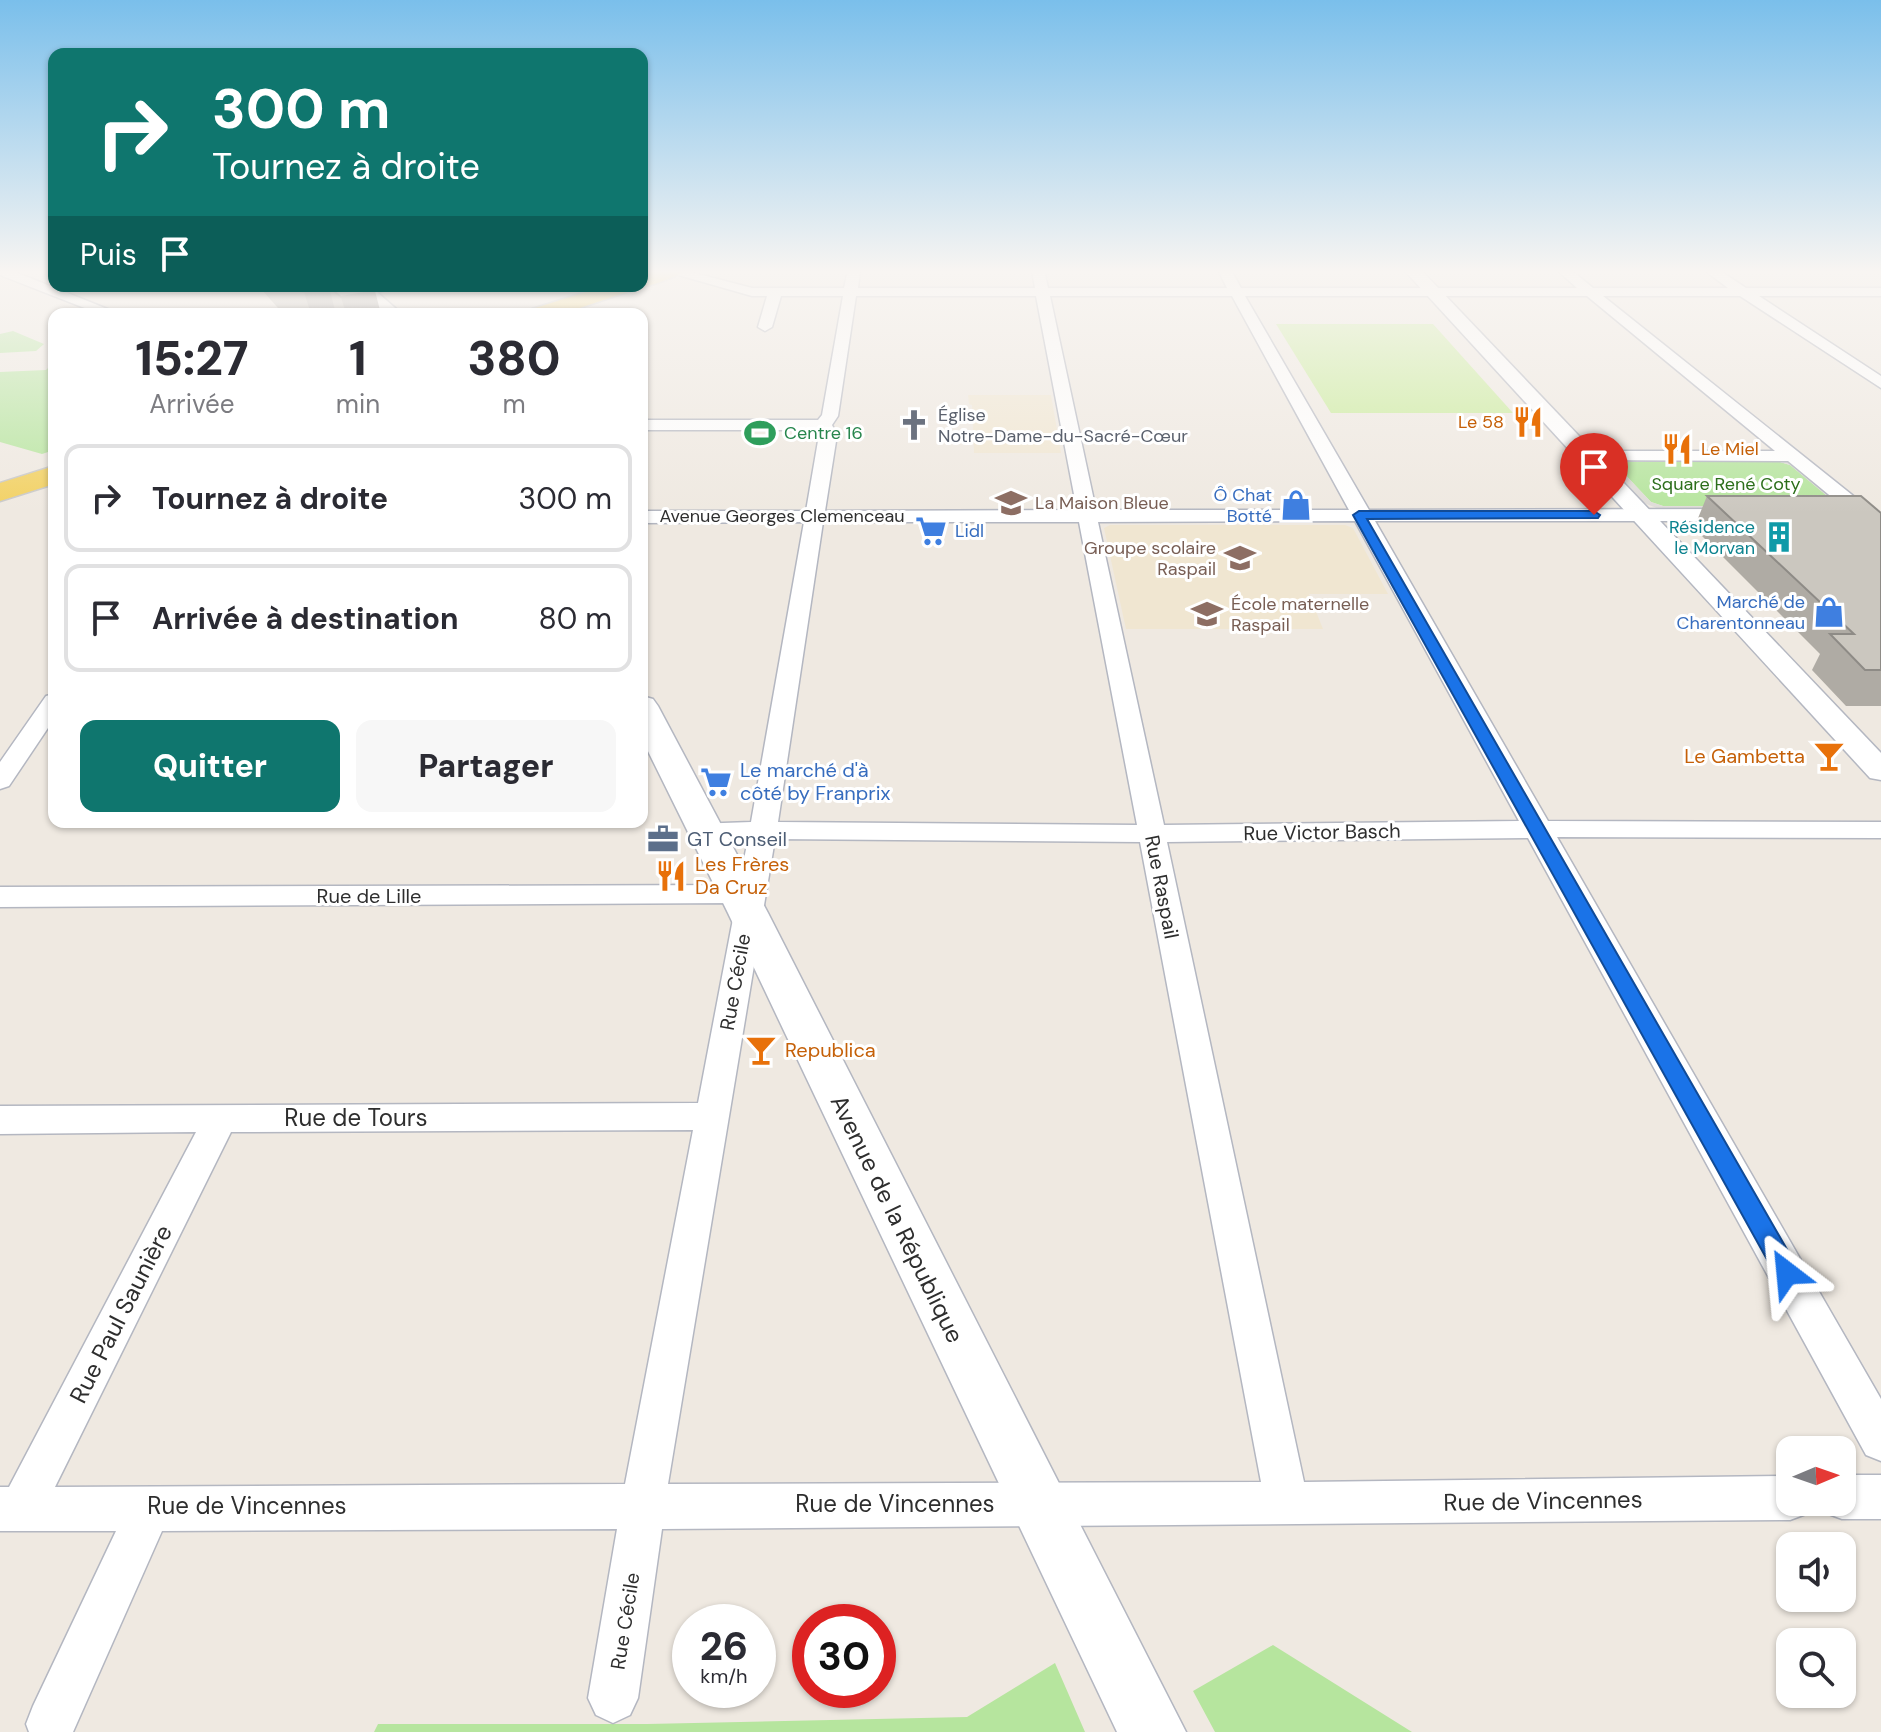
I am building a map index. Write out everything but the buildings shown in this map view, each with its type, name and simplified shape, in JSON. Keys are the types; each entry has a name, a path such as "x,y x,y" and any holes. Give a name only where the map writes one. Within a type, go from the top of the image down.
{"main road":[{"path":"0,480 48,464"},
{"path":"0,492 48,477"},
{"name":"Avenue de la République","path":"648,727 743,903 1152,1732"}],"street":[{"name":"Rue Cécile","path":"613,1698 643,1504 711,1116 743,903 763,832 828,435 823,425 830,416 841,351"},
{"name":"Rue Raspail","path":"1054,351 1287,1504"},
{"path":"1268,351 1881,1440"},
{"path":"1486,351 1881,771"},
{"path":"1662,351 1791,456 1876,520"},
{"path":"1832,351 1881,383"},
{"path":"648,425 823,425"},
{"path":"1584,456 1791,456"},
{"name":"Avenue Georges Clemenceau","path":"648,517 1756,515"},
{"path":"1829,516 1876,520"},
{"path":"0,781 42,735"},
{"name":"Rue Victor Basch","path":"705,830 1151,834 1538,829 1881,830"},
{"name":"Rue de Lille","path":"0,897 743,903"},
{"name":"Rue de Tours","path":"0,1120 711,1116"},
{"name":"Rue Paul Saunière","path":"10,1509 220,1119"},
{"path":"1856,1497 1881,1497"},
{"name":"Rue de Vincennes","path":"10,1509 643,1504 1287,1504 1776,1498"},
{"path":"51,1724 150,1507"}],"shaded area":[{"path":"968,395 1051,395 1061,453 974,453 972,405 969,404"},
{"path":"1619,461 1786,461 1837,501 1828,509 1659,509 1639,501 1607,468 1610,463","holes":["1623,462 1780,462 1790,465 1834,502 1826,506 1663,506 1651,502 1617,466"]},
{"name":"Groupe scolaire Raspail","path":"1110,525 1345,525 1353,528 1388,594 1309,594 1323,629 1126,629 1104,528"}],"green space":[{"path":"0,351 36,351 36,351"},
{"path":"1293,351 1457,351 1513,413 1331,413"},
{"path":"48,368 48,452 42,454 0,442 0,372"},
{"name":"Square René Coty","path":"1623,462 1780,462 1790,465 1835,502 1826,506 1663,506 1651,502 1616,465"},
{"path":"1273,1645 1412,1732 1215,1732 1193,1691"},
{"path":"1055,1663 1085,1732 374,1732 378,1724 647,1724 967,1717"}],"place":[{"name":"Le 58","path":"1528,422"},
{"name":"Église Notre-Dame-du-Sacré-Cœur","path":"914,425"},
{"name":"Centre 16","path":"760,433"},
{"name":"Le Miel","path":"1677,449"},
{"name":"La Maison Bleue","path":"1011,503"},
{"name":"Ô Chat Botté","path":"1296,505"},
{"name":"Lidl","path":"931,531"},
{"name":"Résidence le Morvan","path":"1779,537"},
{"name":"Groupe scolaire Raspail","path":"1240,558"},
{"name":"Marché de Charentonneau","path":"1829,612"},
{"name":"École maternelle Raspail","path":"1207,614"},
{"name":"Le Gambetta","path":"1829,756"},
{"name":"Le marché d'à côté by Franprix","path":"716,782"},
{"name":"GT Conseil","path":"663,839"},
{"name":"Les Frères Da Cruz","path":"671,876"},
{"name":"Republica","path":"761,1050"}],"route":[{"path":"1594,515 1359,515 1787,1273"}]}
